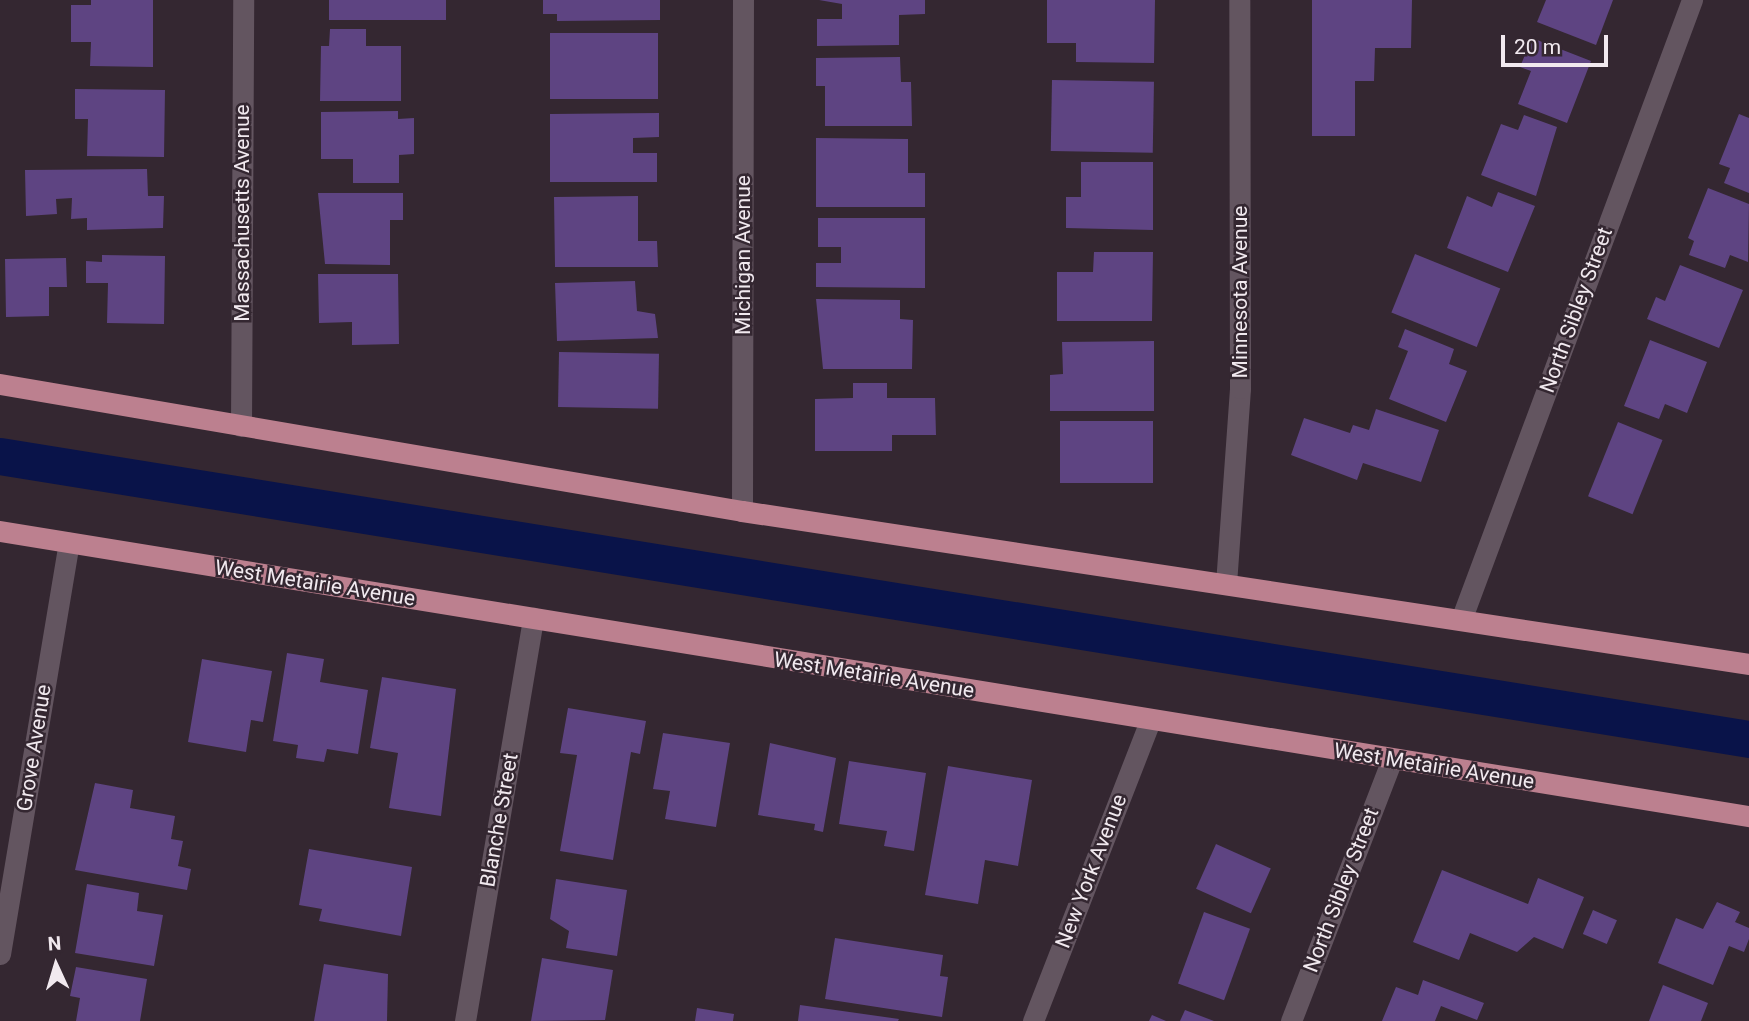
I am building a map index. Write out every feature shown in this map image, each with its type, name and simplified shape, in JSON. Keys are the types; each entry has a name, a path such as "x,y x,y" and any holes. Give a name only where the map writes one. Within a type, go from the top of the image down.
{"main road":[{"path":"0,384 742,511 1749,664"},
{"name":"West Metairie Avenue","path":"0,531 1150,721 1749,816"}],"street":[{"name":"Massachusetts Avenue","path":"241,426 243,0"},
{"name":"Michigan Avenue","path":"742,511 743,0"},
{"name":"Minnesota Avenue","path":"1226,584 1240,388 1239,0"},
{"name":"North Sibley Street","path":"1461,620 1692,0"},
{"name":"Grove Avenue","path":"0,954 69,542"},
{"name":"Blanche Street","path":"465,1021 533,618"},
{"name":"New York Avenue","path":"1034,1021 1150,721"},
{"name":"North Sibley Street","path":"1291,1021 1391,759"}],"building":[{"path":"91,0 153,0 153,67 90,66 91,42 71,42 71,5 91,5"},
{"path":"329,0 446,0 446,20 329,20"},
{"path":"543,0 660,0 660,20 557,21 557,14 543,14"},
{"path":"819,0 925,0 925,14 899,15 899,45 817,46 817,19 842,19 842,4"},
{"path":"1047,0 1155,0 1154,63 1076,62 1076,43 1047,43"},
{"path":"1312,0 1412,0 1411,48 1375,48 1374,81 1355,81 1355,136 1312,136"},
{"path":"1546,0 1613,0 1596,45 1537,22"},
{"path":"330,29 366,29 366,46 401,46 401,101 320,101 321,46 329,46"},
{"path":"550,33 658,33 658,99 550,99"},
{"path":"1532,38 1591,61 1567,123 1518,104 1531,71 1520,67"},
{"path":"900,57 901,82 911,82 912,126 825,126 825,86 816,86 816,58"},
{"path":"1052,80 1154,82 1153,153 1051,151"},
{"path":"75,89 165,90 164,157 87,156 88,119 75,119"},
{"path":"398,111 398,119 414,118 414,154 399,155 399,183 353,183 353,159 321,159 321,112"},
{"path":"659,113 659,137 633,138 633,153 657,153 657,182 550,182 550,114"},
{"path":"1739,114 1749,118 1749,193 1724,183 1730,168 1719,164"},
{"path":"1524,115 1557,127 1536,196 1481,175 1501,124 1518,130"},
{"path":"816,138 908,139 908,173 925,173 925,207 816,207"},
{"path":"1081,162 1153,162 1153,230 1066,228 1066,197 1081,197"},
{"path":"147,169 148,196 164,196 163,228 87,230 87,218 71,219 72,198 56,199 57,214 26,216 25,170"},
{"path":"1708,188 1749,204 1748,262 1730,255 1725,268 1689,255 1694,241 1688,238"},
{"path":"1498,192 1535,206 1508,272 1447,248 1467,196 1492,207"},
{"path":"318,193 403,193 403,220 390,220 390,265 325,264"},
{"path":"638,196 638,241 657,241 658,267 555,267 554,197"},
{"path":"818,218 925,218 925,288 816,287 816,263 841,263 841,247 818,247"},
{"path":"1094,252 1153,252 1152,321 1057,321 1057,272 1093,272"},
{"path":"1415,254 1500,288 1477,347 1391,312"},
{"path":"102,255 165,256 164,324 107,323 108,283 86,283 86,261 102,262"},
{"path":"66,258 67,287 49,287 49,316 6,317 5,259"},
{"path":"1680,265 1743,290 1719,348 1647,319 1656,297 1665,301"},
{"path":"318,274 398,274 399,344 352,345 352,322 319,323"},
{"path":"635,281 637,311 655,314 658,338 557,341 555,283"},
{"path":"816,299 900,300 900,319 913,320 912,369 823,369"},
{"path":"1405,329 1454,349 1449,364 1467,371 1446,422 1389,399 1408,351 1398,347"},
{"path":"1650,340 1707,362 1687,413 1665,404 1659,419 1624,406"},
{"path":"1154,341 1154,411 1050,411 1050,375 1063,374 1062,342"},
{"path":"559,352 659,354 658,409 558,407"},
{"path":"853,383 887,383 887,398 935,398 936,435 892,435 892,451 815,451 815,399 853,398"},
{"path":"1376,409 1439,430 1421,482 1363,463 1357,480 1291,455 1304,418 1350,433 1353,425 1369,430"},
{"path":"1060,421 1153,421 1153,483 1060,483"},
{"path":"1618,422 1663,440 1633,514 1588,496"},
{"path":"287,653 324,659 320,682 368,690 358,754 327,749 324,762 296,758 298,745 273,741"},
{"path":"202,659 272,671 263,722 251,720 246,752 188,742"},
{"path":"382,677 456,689 441,816 389,808 398,753 370,748"},
{"path":"568,708 646,721 640,754 631,752 613,860 560,851 577,755 560,753"},
{"path":"663,733 730,743 716,827 665,819 670,791 653,789"},
{"path":"770,743 836,758 823,832 814,830 815,824 758,815"},
{"path":"849,761 926,773 914,851 884,846 887,831 839,824"},
{"path":"948,766 1032,780 1018,866 985,860 978,904 925,895"},
{"path":"95,783 133,790 130,808 175,816 171,839 183,841 178,866 191,869 187,890 75,870"},
{"path":"1216,844 1271,868 1251,913 1196,889"},
{"path":"309,849 412,867 401,936 319,921 322,909 299,905"},
{"path":"1442,870 1528,904 1538,878 1584,897 1563,949 1534,937 1517,952 1470,933 1459,960 1413,942"},
{"path":"556,879 627,890 617,956 566,948 569,931 550,919"},
{"path":"87,884 139,893 137,911 163,915 154,966 75,953"},
{"path":"1717,902 1740,912 1735,922 1749,928 1749,939 1744,952 1729,946 1713,985 1658,963 1676,918 1703,929"},
{"path":"1593,910 1617,920 1607,944 1583,934"},
{"path":"1204,912 1250,929 1224,1000 1178,983"},
{"path":"835,938 943,955 940,976 948,977 942,1017 825,999"},
{"path":"542,958 613,970 605,1020 531,1021"},
{"path":"324,964 388,974 387,1021 314,1021"},
{"path":"76,967 147,979 140,1021 76,1021 80,998 70,996"},
{"path":"1423,980 1484,1003 1477,1020 1441,1006 1435,1021 1382,1021 1396,987 1418,995"},
{"path":"1663,985 1708,1003 1701,1021 1649,1021"},
{"path":"800,1005 899,1019 798,1021"},
{"path":"697,1008 734,1014 733,1021 695,1021"},
{"path":"1185,1010 1214,1021 1180,1021"},
{"path":"1152,1015 1166,1021 1149,1021"}],"waterway":[{"path":"0,456 1749,739"}]}
